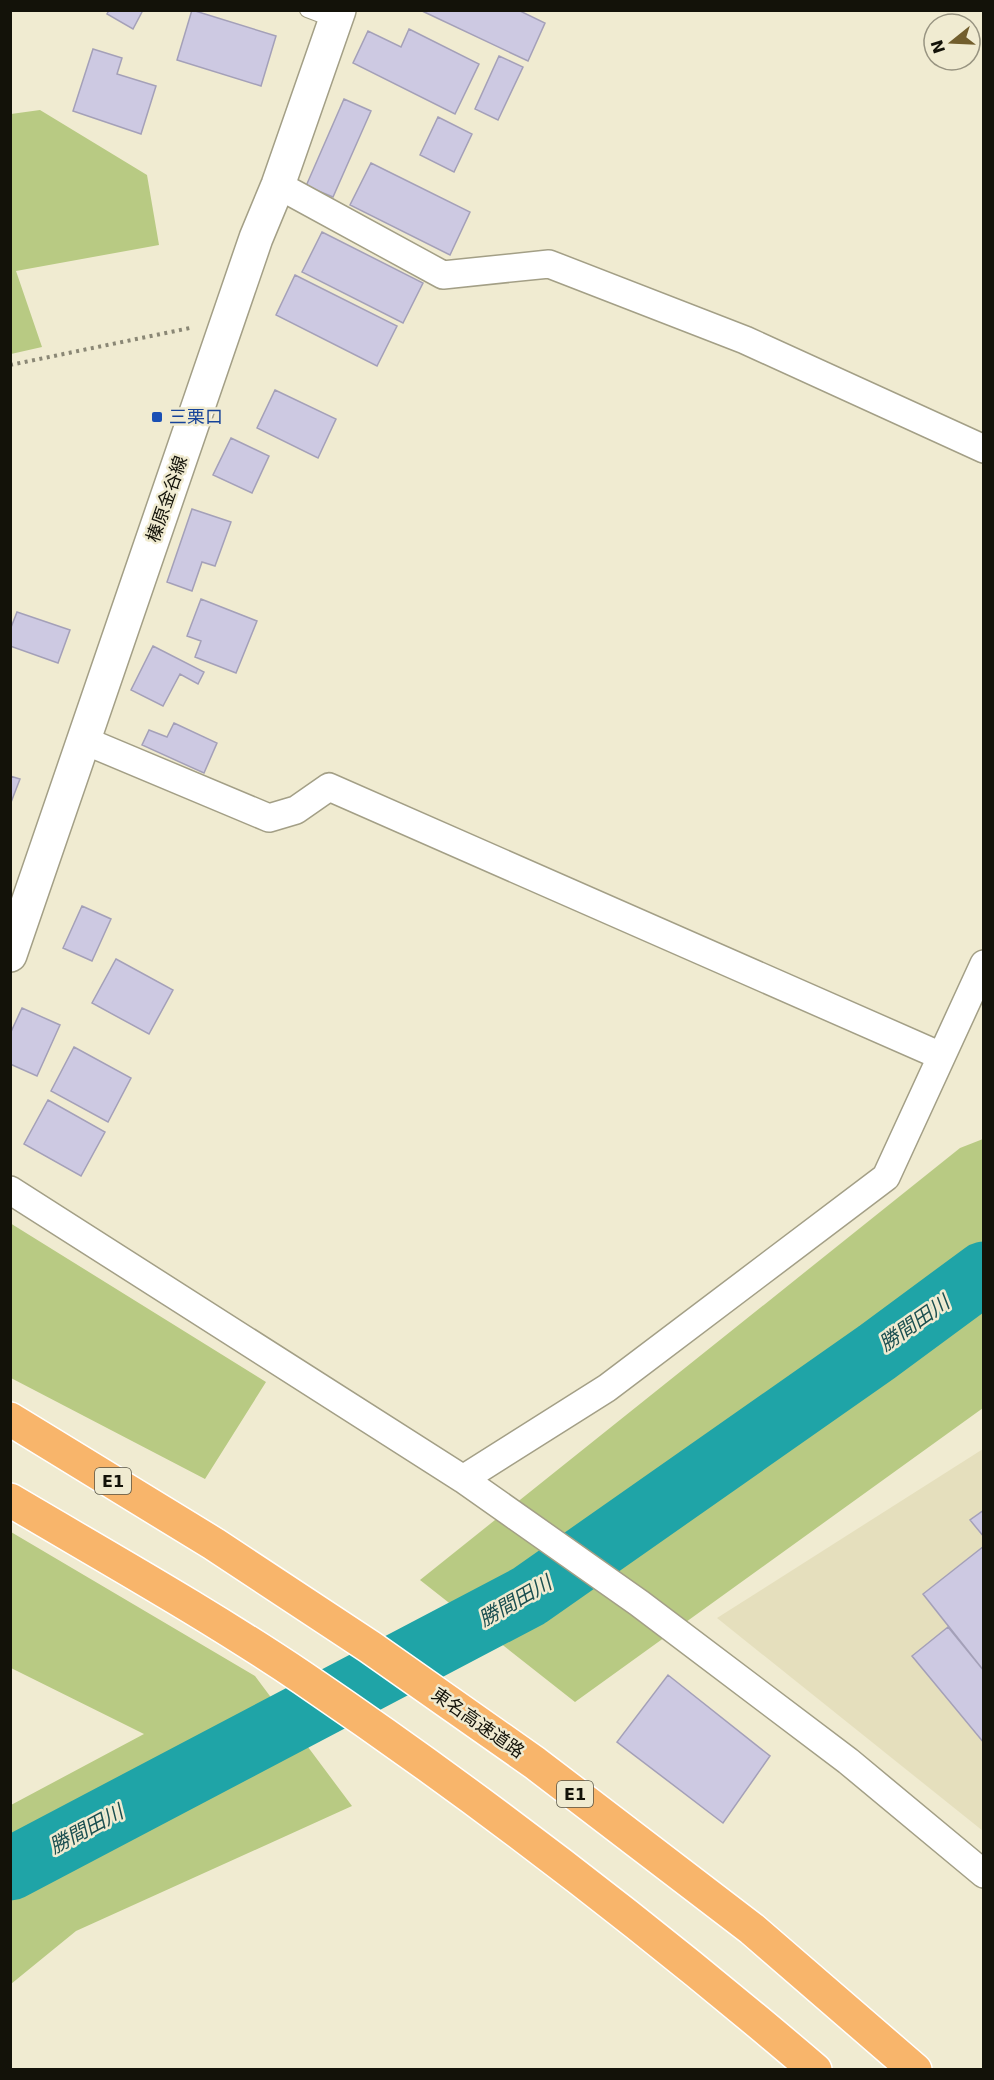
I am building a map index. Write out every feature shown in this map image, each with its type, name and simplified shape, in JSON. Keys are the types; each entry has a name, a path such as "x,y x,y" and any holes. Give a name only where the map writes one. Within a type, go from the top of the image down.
{"highway":[{"name":"東名高速道路","path":"10,1419 214,1544 370,1647 535,1763 752,1929 915,2070"},
{"path":"10,1500 171,1595 301,1677 477,1801 580,1878 733,1999 815,2070"}],"main road":[{"name":"榛原金谷線","path":"10,955 256,238 278,185 327,14"}],"street":[{"path":"278,185 443,275 549,264 745,340 984,449"},
{"path":"83,740 269,818 296,810 329,787 942,1056"},
{"path":"463,1479 607,1388 886,1178 984,964"},
{"path":"10,1190 463,1479 639,1604 848,1761 984,1874"}],"path":[{"path":"10,365 229,320"}],"shaded area":[{"path":"983,1449 983,1831 717,1618"}],"green space":[{"path":"40,110 147,175 159,245 16,271 42,347 11,354 11,114"},
{"path":"983,1139 983,1408 575,1702 420,1580 960,1148"},
{"path":"10,1223 266,1382 205,1479 11,1378"},
{"path":"11,1532 255,1676 352,1806 76,1931 11,1984 11,1805 144,1734 11,1668"}],"building":[{"path":"109,10 143,10 133,29 107,14"},
{"path":"192,10 276,36 261,86 177,60"},
{"path":"420,10 518,10 545,23 528,61"},
{"path":"409,29 479,64 455,114 353,63 368,31 401,47"},
{"path":"93,49 122,58 117,74 156,86 141,134 73,111"},
{"path":"499,56 523,67 498,120 475,109"},
{"path":"344,99 371,111 333,197 306,186"},
{"path":"438,117 472,134 454,172 420,155"},
{"path":"371,163 470,212 450,255 350,205"},
{"path":"322,232 423,283 403,323 302,272"},
{"path":"295,275 397,326 377,366 276,315"},
{"path":"275,390 336,419 318,458 257,428"},
{"path":"231,438 269,456 252,493 213,475"},
{"path":"192,509 231,522 215,566 202,562 192,591 167,582"},
{"path":"201,599 257,621 236,673 195,657 201,641 187,636"},
{"path":"17,612 70,630 58,663 10,646 10,630"},
{"path":"153,646 204,672 198,684 180,674 163,706 131,690"},
{"path":"174,723 217,743 204,773 142,745 149,730 167,737"},
{"path":"10,776 20,779 10,805"},
{"path":"82,906 111,919 92,961 63,948"},
{"path":"116,959 173,990 149,1034 92,1003"},
{"path":"22,1008 60,1025 37,1076 10,1064 10,1034"},
{"path":"74,1047 131,1078 108,1122 51,1091"},
{"path":"48,1100 105,1132 81,1176 24,1144"},
{"path":"984,1510 984,1537 970,1520"},
{"path":"984,1546 984,1671 923,1594"},
{"path":"948,1627 984,1671 984,1743 912,1656"},
{"path":"668,1675 770,1756 723,1823 617,1742"}],"waterway":[{"name":"勝間田川","path":"10,1869 529,1596 877,1352 984,1273"}],"place":[{"name":"三栗口","path":"157,417"}]}
